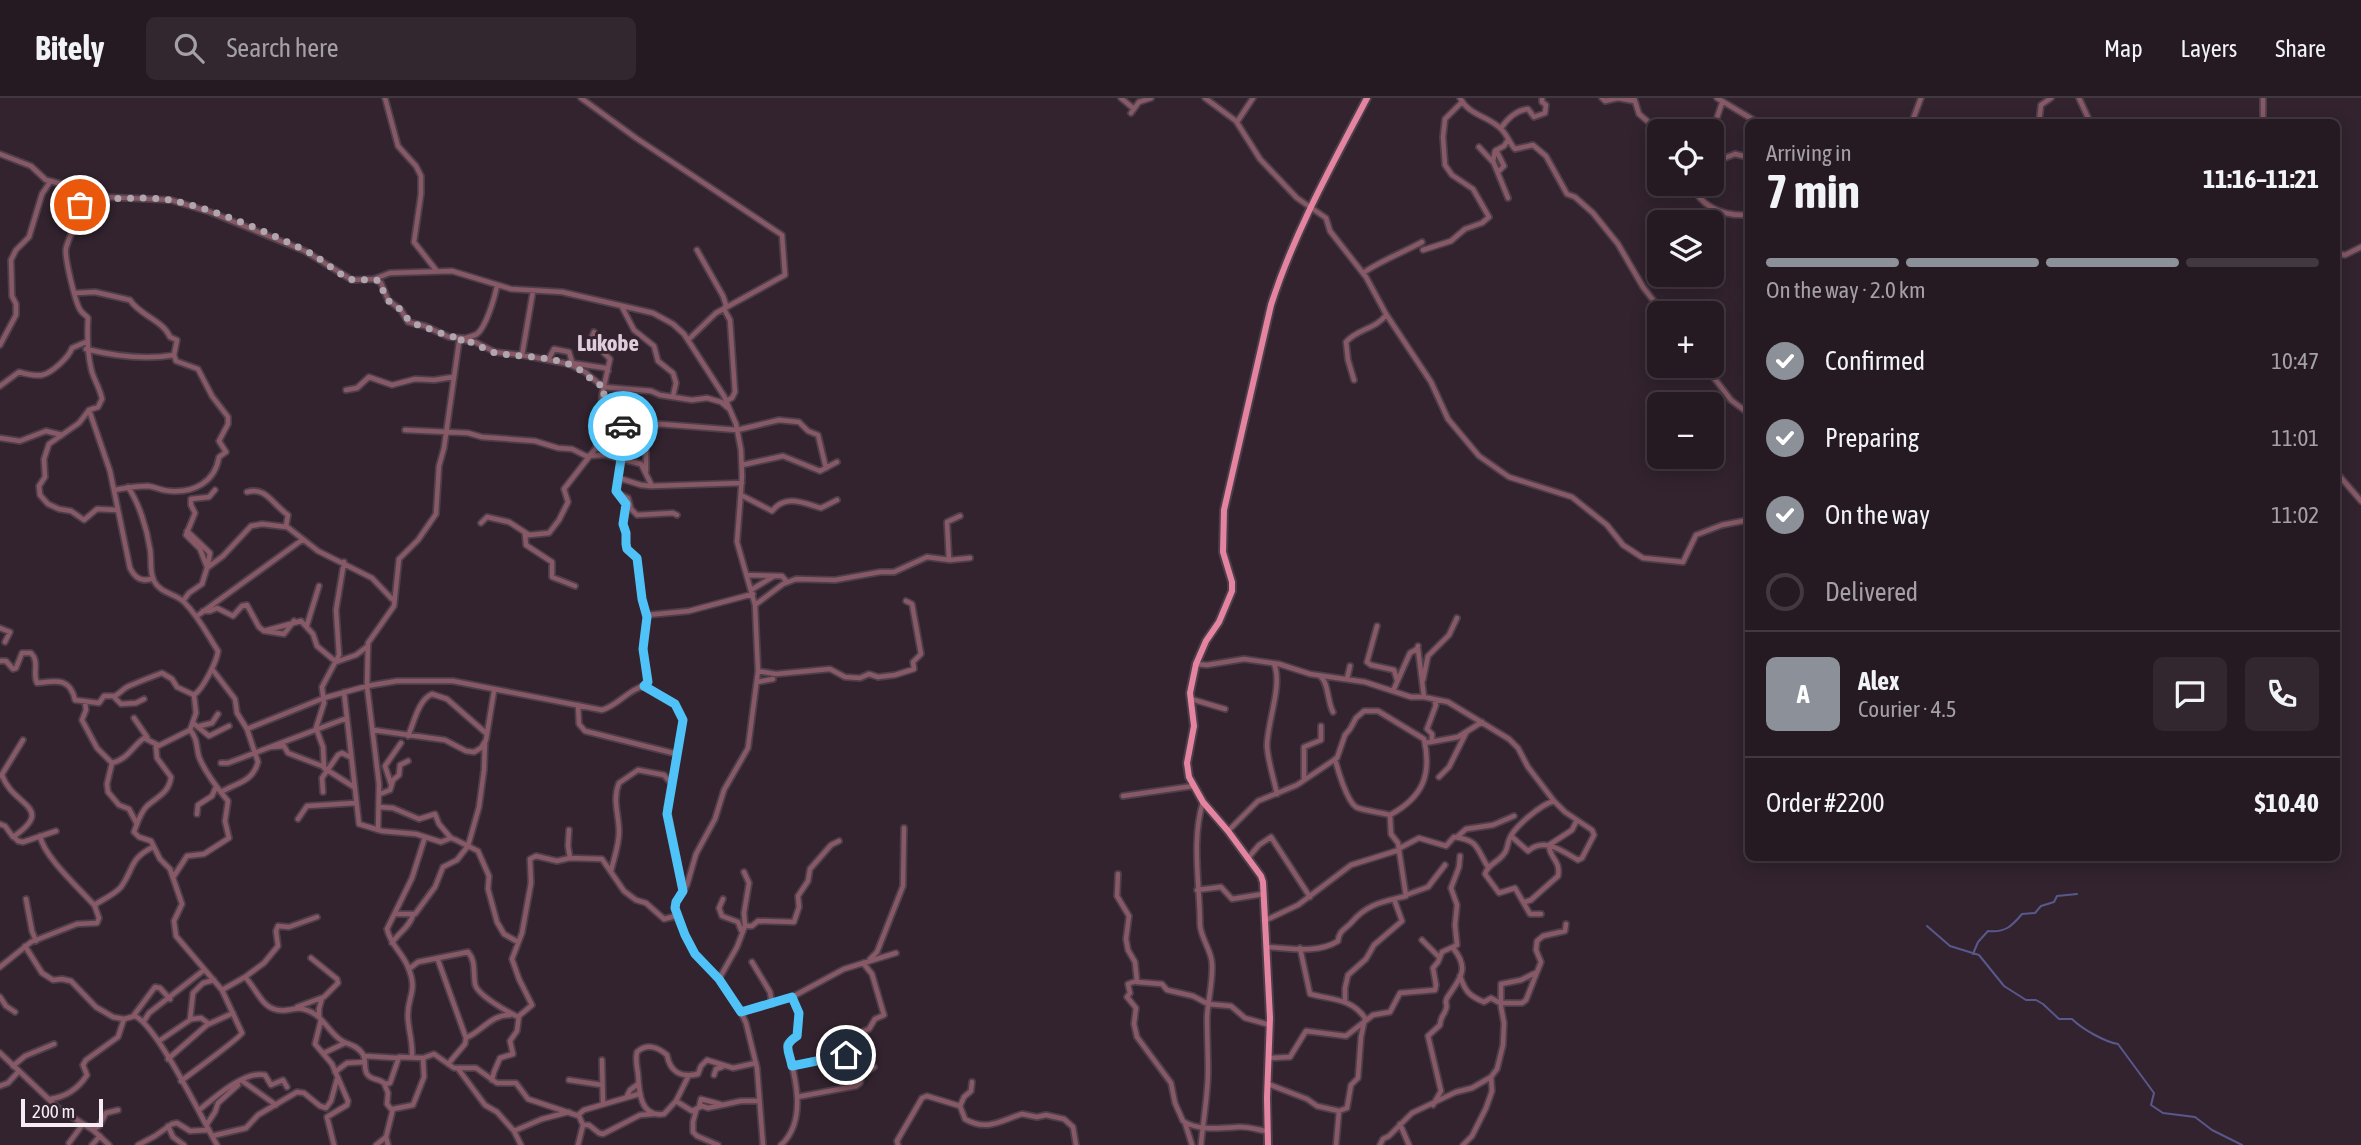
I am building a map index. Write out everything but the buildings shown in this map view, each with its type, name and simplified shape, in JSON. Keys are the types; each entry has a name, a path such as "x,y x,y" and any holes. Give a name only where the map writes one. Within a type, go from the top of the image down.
{"main road":[{"path":"1268,1145 1266,1131 1270,1025 1261,876 1203,802 1194,786 1187,763 1194,726 1190,698 1198,661 1231,597 1232,582 1222,548 1224,510 1271,305 1280,278 1335,155 1367,98"}],"street":[{"path":"385,98 398,146 416,166 421,177 414,243 436,270"},
{"path":"581,98 782,235 785,275 714,315 688,340"},
{"path":"1121,98 1133,111 1139,102 1151,98"},
{"path":"1205,98 1237,122 1260,159 1311,209 1326,218 1329,231 1363,273 1386,314 1431,382 1448,419 1479,456 1509,477 1572,498 1607,525 1623,545 1643,558 1683,562 1696,535 1721,525 1745,521"},
{"path":"1237,122 1253,98"},
{"path":"1501,128 1509,117 1523,110 1528,109 1534,117 1545,113 1546,106 1542,98"},
{"path":"1602,98 1605,101 1634,99 1639,114 1647,121"},
{"path":"1717,98 1751,119"},
{"path":"1913,119 1921,98"},
{"path":"2039,119 2041,105 2051,98"},
{"path":"2079,98 2089,119"},
{"path":"2263,98 2263,119"},
{"path":"1423,250 1451,241 1465,229 1474,227 1489,217 1473,189 1452,175 1444,161 1445,119 1461,100 1467,110 1488,118 1501,128 1515,149 1533,145 1545,154 1566,192 1575,197 1604,227 1655,301"},
{"path":"1716,119 1722,103"},
{"path":"1493,161 1496,150 1504,146 1508,139"},
{"path":"1479,146 1499,171 1508,198"},
{"path":"1496,150 1504,166 1499,171"},
{"path":"0,154 35,168 50,182 70,186 78,195 80,209 65,254 80,310 88,318 86,349 102,399 98,407 89,410 82,420 50,444 46,451 45,477 39,490 43,499 52,507 71,511 84,520 97,509 117,510"},
{"path":"1724,158 1735,155 1745,157"},
{"path":"0,345 16,315 16,304 12,296 11,260 16,250 29,237 42,194 50,182"},
{"path":"78,195 178,201 247,225 305,251 349,279 361,281 390,273 436,270 467,274 496,285 562,292 658,315 679,328 688,340 726,401 737,430 742,465 737,542 755,605 758,671 748,748 722,794 715,819 696,854 687,885 676,902 676,916 695,954 719,979 741,1012 751,1037 763,1145"},
{"path":"1698,196 1707,206 1718,211 1745,215"},
{"path":"1363,273 1422,242"},
{"path":"2340,254 2345,255 2361,247"},
{"path":"697,250 724,299 724,309 730,320 735,388 734,396 726,401"},
{"path":"374,279 381,283 387,300 401,310 408,322 449,337 478,343 495,352 605,368 608,372"},
{"path":"378,830 380,795 367,686 368,646 370,638 392,610 399,559 418,540 436,514 439,467 449,433 457,348 462,339 474,336 481,328 494,299 496,285"},
{"path":"522,355 533,291"},
{"path":"76,293 96,292 128,299 134,307 167,330 169,337 177,340 174,355 178,362 198,369 212,396 228,415 228,424 219,441 226,452 219,457 218,464 204,484 185,491 166,491 146,486 114,490"},
{"path":"621,306 635,331 655,348 658,361 673,373 676,383 673,396"},
{"path":"1354,380 1346,354 1346,342 1352,335 1380,321 1386,314"},
{"path":"481,523 487,517 496,518 511,522 525,534 550,532 568,502 564,487 596,448 601,424 601,406 610,358 592,340 594,332"},
{"path":"0,386 19,372 29,375 46,374 69,355 72,348 86,342"},
{"path":"79,346 107,354 136,357 174,355"},
{"path":"548,360 554,349 568,352 573,365 586,373 597,385 649,391 692,400 704,398 720,401 730,410"},
{"path":"346,390 357,388 369,377 392,385 415,379 453,377"},
{"path":"1714,378 1729,398 1745,411"},
{"path":"247,729 324,698 397,681 453,681 494,691 542,697 605,710 633,689 644,686 648,682 643,649 647,615 642,599 637,558 626,547 623,524 627,507 616,491 623,446 627,438 625,428 601,406"},
{"path":"89,410 114,490 131,570 142,580 153,578"},
{"path":"641,437 654,425 662,424 737,430 779,420 799,422 818,435 826,468"},
{"path":"405,430 535,441 591,456 604,455 641,464 651,486"},
{"path":"0,438 20,442 46,431 62,435"},
{"path":"627,438 646,452 646,472"},
{"path":"742,465 783,456 821,471 837,462"},
{"path":"2340,476 2361,501"},
{"path":"619,478 651,486 742,482"},
{"path":"128,487 138,506 148,539 153,578 160,589 184,601 197,616 218,651 212,669 200,691 194,695"},
{"path":"191,499 209,497 215,490"},
{"path":"184,601 189,593 202,584 207,566 198,547 186,536 195,513 191,499 185,491"},
{"path":"247,492 264,492 288,515 287,527"},
{"path":"741,494 772,511 779,503 790,500 821,508 837,500"},
{"path":"620,496 628,498 631,509 637,514 666,513 677,516"},
{"path":"948,559 947,522 960,516"},
{"path":"207,566 223,556 254,524 287,527 324,554 372,578 393,599"},
{"path":"525,534 524,543 552,562 552,576 575,586"},
{"path":"197,616 215,606 302,540"},
{"path":"755,605 787,582 802,579 822,581 894,572 923,558 970,558"},
{"path":"323,766 323,747 316,729 324,698 322,689 339,657 336,610 344,562"},
{"path":"747,575 776,575 785,577 787,582"},
{"path":"647,615 689,611 752,592 776,575"},
{"path":"307,625 319,586"},
{"path":"758,671 776,674 830,669 845,677 860,678 869,674 878,677 895,675 914,669 913,663 921,654 920,643 912,603 906,601"},
{"path":"215,606 233,616 242,606 247,605 264,631 284,634 294,621"},
{"path":"1423,680 1428,656 1448,635 1457,618"},
{"path":"264,631 301,621 307,625 317,646 336,662"},
{"path":"1377,626 1367,663 1394,670 1397,680"},
{"path":"0,628 10,632 5,642"},
{"path":"336,662 356,655 368,646"},
{"path":"1393,691 1411,652 1418,647 1424,697"},
{"path":"0,660 14,668 20,655 28,652 36,660 37,683 49,680 64,682 73,689 75,700 85,702 99,703 104,696 114,696 127,686 162,673 172,679 177,687 194,695"},
{"path":"1198,661 1205,666 1244,659 1273,664 1347,679 1412,697 1442,700 1459,707 1505,736 1518,748 1528,767 1554,801 1594,834 1582,858 1575,859 1549,845 1533,847 1528,852 1511,836"},
{"path":"1273,664 1276,686 1267,743 1277,794"},
{"path":"1347,679 1350,666"},
{"path":"212,669 235,699 237,713 256,751 257,767 249,778 240,785 220,792"},
{"path":"1319,675 1325,680 1333,712"},
{"path":"757,681 773,679"},
{"path":"644,686 673,703 683,722 667,814 683,891"},
{"path":"392,943 400,931 409,927 414,914 435,887 443,867 457,860 468,846 479,807 485,743 494,691"},
{"path":"344,692 359,824 440,842 451,838"},
{"path":"408,736 422,702 426,696 432,694 447,699 487,734"},
{"path":"194,695 196,724 209,736 229,726"},
{"path":"114,696 121,705 144,699"},
{"path":"1190,698 1225,709"},
{"path":"1432,741 1432,734 1427,729 1436,705 1434,700"},
{"path":"85,702 86,710 82,720 107,761 124,758 130,754 133,746 147,737"},
{"path":"579,705 579,724 585,731 677,754"},
{"path":"1228,831 1258,801 1304,780 1335,759 1345,735 1356,718 1366,711 1376,710 1420,735 1425,743 1425,780 1404,808 1390,815 1360,809 1354,805 1335,759"},
{"path":"181,1081 242,1036 222,990 175,934 174,919 182,904 173,876 150,839 135,834 143,811 166,793 172,779 157,758 155,750 158,745 190,730 196,724 212,723 218,714"},
{"path":"134,718 147,737 158,745"},
{"path":"221,764 347,718"},
{"path":"1425,743 1458,737 1482,722"},
{"path":"1304,780 1304,747 1322,739 1321,726"},
{"path":"173,876 187,856 201,856 229,839 225,823 229,804 199,756 198,743 190,730"},
{"path":"373,730 445,740 469,752 477,751 485,743"},
{"path":"1439,777 1449,766 1467,732"},
{"path":"14,837 31,824 31,812 25,802 7,787 1,776 23,740"},
{"path":"391,785 385,766 401,743"},
{"path":"267,747 284,746 288,753 323,766 355,788"},
{"path":"323,792 322,778 340,753 351,758"},
{"path":"380,795 389,791 399,775 400,765 408,761"},
{"path":"112,762 108,792 119,805 129,809 137,825"},
{"path":"611,872 619,836 615,803 619,783 638,770 664,775 671,783"},
{"path":"1123,796 1194,786"},
{"path":"197,814 199,803 212,796 216,787"},
{"path":"1541,914 1531,915 1515,888 1499,893 1486,877 1485,871 1503,855 1511,836 1532,814 1554,801"},
{"path":"1201,1145 1208,1073 1208,1004 1212,962 1200,926 1197,890 1199,873 1196,863 1203,802"},
{"path":"298,819 307,806 355,803"},
{"path":"380,807 393,808 419,819 435,814 438,823 451,838 478,852 489,876 488,889 499,926 504,934 518,942"},
{"path":"1390,815 1391,834 1399,849 1406,895"},
{"path":"1264,921 1310,897 1351,865 1399,849 1419,838 1446,846 1452,838 1466,829 1490,826 1514,816"},
{"path":"1549,845 1574,828 1577,820"},
{"path":"0,824 20,842 56,831"},
{"path":"866,961 877,952 904,886 904,828"},
{"path":"569,830 570,858"},
{"path":"0,967 25,946 36,941 77,924 97,923 99,915 95,906 54,860 40,836"},
{"path":"412,1057 413,1045 408,1019 414,985 409,969 392,943 387,929 412,877 425,837"},
{"path":"1248,858 1259,845 1271,837 1310,897"},
{"path":"1457,837 1475,843 1488,867"},
{"path":"743,929 758,921 794,922 799,907 798,896 808,881 810,869 831,845 839,841"},
{"path":"1525,902 1531,900 1558,875 1559,865 1550,852 1549,845"},
{"path":"95,906 116,891 128,875 131,865 153,847"},
{"path":"1268,1058 1290,1057 1306,1031 1346,1036 1376,1014 1390,1012 1400,993 1420,993 1435,989 1432,971 1442,952 1457,945 1457,905 1451,888 1460,856"},
{"path":"492,1080 500,1058 513,1054 510,1041 517,1031 519,1017 532,1003 523,989 512,957 522,933 532,880 530,858 599,858 606,863 624,891 635,900 646,903 662,918 669,920 676,916"},
{"path":"1266,947 1316,949 1335,943 1340,933 1359,913 1428,887 1445,865"},
{"path":"719,979 737,947 743,929 749,888 744,872"},
{"path":"1118,874 1117,896 1129,916 1126,939 1128,950 1135,962 1136,981"},
{"path":"1197,890 1221,887 1232,899 1263,894"},
{"path":"26,899 36,941"},
{"path":"723,899 719,908 722,916 738,922 743,929"},
{"path":"1345,1001 1348,975 1366,959 1374,945 1402,921 1394,899"},
{"path":"738,922 744,913"},
{"path":"395,914 414,914"},
{"path":"222,990 246,977 278,946 278,926 289,927 317,917"},
{"path":"1460,976 1466,992 1485,1003 1492,998 1500,1003 1523,1003 1542,959 1536,952 1536,941 1543,936 1565,931 1566,924"},
{"path":"1422,940 1440,957"},
{"path":"25,946 42,973 50,978 71,981 96,1007 115,1018 134,1016 155,987 160,988 170,999"},
{"path":"1267,1084 1307,1099 1317,1106 1339,1111 1347,1108 1350,1087 1358,1078 1365,1021 1362,1013 1345,1001 1311,994 1300,948"},
{"path":"1433,1105 1441,1091 1428,1035 1440,1024 1447,999 1459,983 1461,957 1453,948"},
{"path":"409,969 418,962 438,960 456,953 470,953 477,988 519,1017"},
{"path":"741,1012 792,997 844,968 896,953"},
{"path":"246,977 262,1000 272,1008 283,1010 297,1007 322,998 338,983 338,980 311,958"},
{"path":"438,960 466,1038 465,1044 448,1065"},
{"path":"792,1066 848,1054 850,1037 869,1029 875,1019 884,1015 866,961"},
{"path":"752,962 770,992 772,1004"},
{"path":"144,1021 149,1013 205,970"},
{"path":"1380,1145 1412,1112 1433,1105 1491,1077 1497,1069 1504,1042 1501,984 1521,980 1537,972"},
{"path":"191,1019 193,993 203,983 214,980"},
{"path":"1192,1145 1185,1122 1177,1108 1171,1083 1137,1037 1134,1024 1136,1008 1127,997 1130,993 1128,984 1136,981 1161,984 1167,990 1193,996 1208,1004 1231,1006 1245,1018 1270,1025"},
{"path":"0,997 15,1012"},
{"path":"781,1145 794,1129 797,1097 787,1044 797,1036 799,1013 792,997"},
{"path":"322,998 318,1009 320,1019 315,1044 335,1072 348,1102 327,1117"},
{"path":"297,1007 320,1019 345,1043 353,1045 365,1059 369,1076 384,1083 388,1093 387,1104 392,1110"},
{"path":"168,1059 208,1024 233,1013"},
{"path":"466,1038 496,1018 512,1014"},
{"path":"134,1016 144,1021 159,1041 217,1145"},
{"path":"159,1041 191,1019 201,1018 208,1024"},
{"path":"49,1099 62,1097 79,1086 87,1075 83,1065 86,1060 118,1037 124,1019"},
{"path":"324,1053 345,1043"},
{"path":"13,1066 25,1056 54,1044"},
{"path":"654,1114 645,1107 639,1094 636,1057 639,1050 661,1050 667,1055 668,1064 674,1071 688,1077 699,1074 701,1066 707,1060 737,1068 756,1063"},
{"path":"1,1054 65,1113 93,1130 109,1145"},
{"path":"335,1072 347,1063 365,1059 423,1058 436,1054 448,1065 459,1069 476,1068 497,1083 516,1083 528,1099 578,1115 583,1125 578,1145"},
{"path":"384,1083 390,1083 398,1058"},
{"path":"392,1110 413,1105 424,1077 423,1058"},
{"path":"602,1060 603,1104"},
{"path":"714,1075 716,1069 723,1066"},
{"path":"797,1097 856,1086 860,1083 862,1074 874,1067"},
{"path":"459,1069 485,1105 497,1112 514,1131 521,1145"},
{"path":"0,1086 8,1083 19,1071"},
{"path":"199,1110 242,1081 261,1074 271,1085 283,1080 287,1087"},
{"path":"583,1125 589,1125 602,1134 643,1115 664,1114 676,1101 688,1077"},
{"path":"1463,1145 1472,1136 1486,1108 1492,1091 1491,1077"},
{"path":"325,1108 331,1101 337,1079"},
{"path":"569,1080 601,1085"},
{"path":"242,1081 276,1105"},
{"path":"208,1127 218,1103 242,1081"},
{"path":"972,1082 972,1090 964,1097 960,1106 965,1119 984,1126 1011,1120 1022,1114 1037,1118 1046,1115 1064,1119 1073,1127 1076,1145"},
{"path":"627,1096 638,1084"},
{"path":"212,1136 246,1128 258,1115 301,1092 325,1108 334,1145"},
{"path":"578,1115 584,1110 639,1094"},
{"path":"898,1145 897,1141 904,1126 922,1098 930,1096 960,1106"},
{"path":"718,1145 693,1132 693,1122 701,1099 723,1105 747,1100 758,1101"},
{"path":"676,1101 688,1110 698,1109"},
{"path":"643,1115 645,1107"},
{"path":"93,1130 99,1126 106,1113 117,1110"},
{"path":"388,1145 386,1137 392,1110"},
{"path":"1336,1145 1339,1111"},
{"path":"514,1131 542,1119 569,1112"},
{"path":"1185,1122 1198,1128 1231,1129 1240,1126 1266,1131"},
{"path":"138,1145 177,1123 190,1131 208,1127"},
{"path":"69,1143 83,1124"},
{"path":"1400,1124 1409,1145"},
{"path":"168,1126 173,1137 184,1145"},
{"path":"92,1145 100,1136"},
{"path":"376,1145 386,1137"}],"waterway":[{"path":"1973,954 1978,942 1988,931 2008,928 2022,914 2035,913 2041,906 2054,902 2057,896 2077,894"},
{"path":"1927,926 1950,946 1979,955 2004,986 2026,1000 2036,1000 2059,1019 2072,1019 2094,1034 2118,1044 2154,1093 2151,1105 2163,1113 2195,1117 2212,1130 2242,1145"}],"way so far":[{"path":"80,205 78,195 171,200 247,225 312,254 349,279 379,281 387,300 401,310 408,322 449,337 463,338 460,341 478,343 495,352 574,366 586,373 597,385 605,387 601,406 623,426"}],"district":[{"name":"Lukobe","path":"608,343"}],"route":[{"path":"623,426 627,431 627,438 623,446 616,491 626,504 623,524 626,544 627,549 637,558 636,565 647,615 643,649 648,682 644,686 675,704 683,720 667,808 683,891 676,902 676,916 695,954 719,979 741,1012 792,997 799,1013 797,1036 787,1044 792,1066 846,1055"}]}
